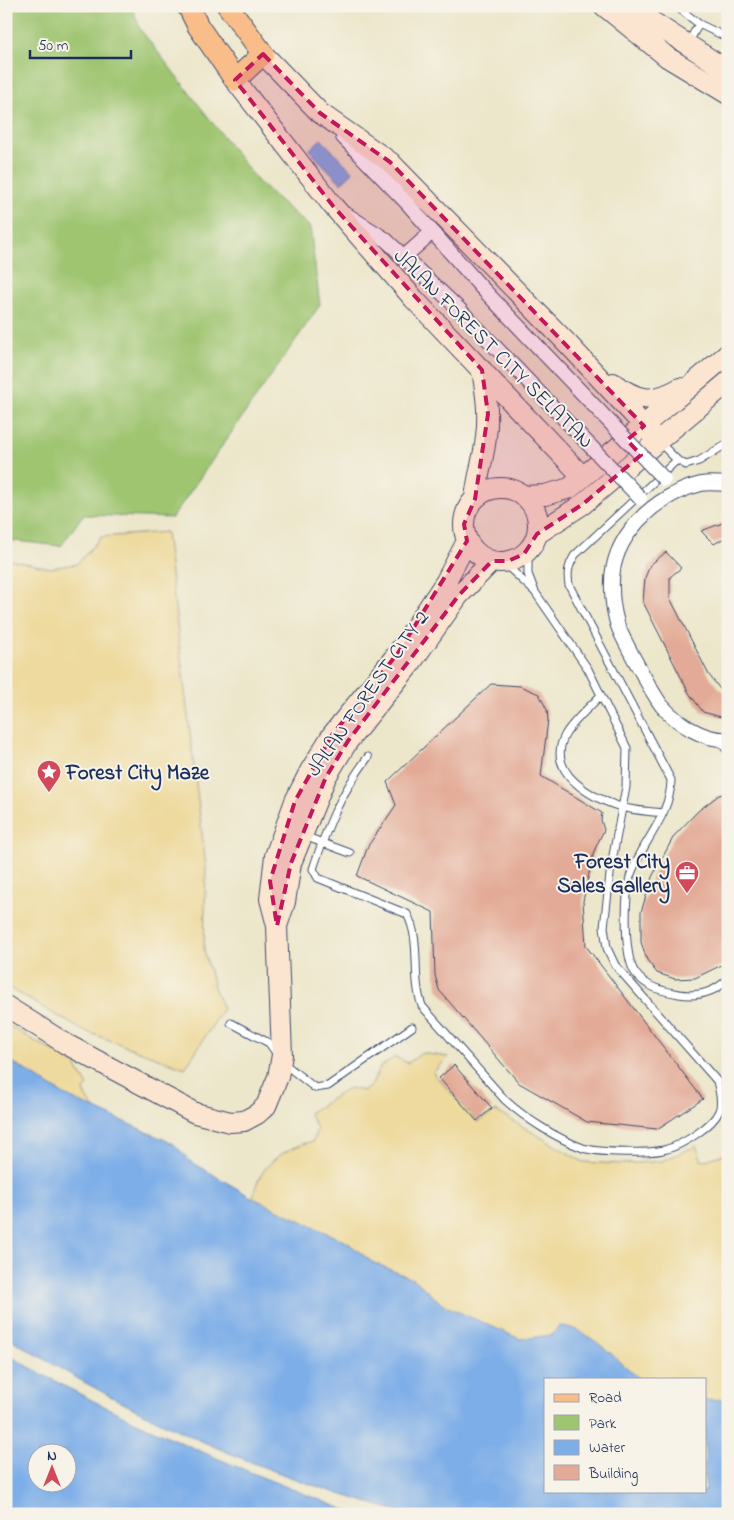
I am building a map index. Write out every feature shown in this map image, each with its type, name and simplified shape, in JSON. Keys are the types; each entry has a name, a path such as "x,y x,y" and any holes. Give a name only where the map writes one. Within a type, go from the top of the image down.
{"main road":[{"name":"JALAN FOREST CITY SELATAN","path":"188,6 198,26 235,80"},
{"name":"JALAN FOREST CITY SELATAN","path":"228,6 262,54"},
{"path":"235,80 262,54"}],"street":[{"path":"604,6 667,57 728,94"},
{"path":"636,6 651,21 686,46 728,71"},
{"name":"JALAN FOREST CITY SELATAN","path":"262,54 408,204 431,233 481,287 677,492"},
{"name":"JALAN FOREST CITY SELATAN","path":"235,80 333,206 385,239 438,286 650,509"},
{"path":"320,113 390,162 568,344 658,441"},
{"path":"333,206 414,299 583,477"},
{"path":"404,257 431,233"},
{"path":"568,344 613,383 638,398 653,399 667,396 711,369"},
{"path":"523,496 560,492 570,488 728,354"},
{"path":"475,499 477,476 486,439 488,414 482,370"},
{"name":"JALAN FOREST CITY 2","path":"293,832 348,741 411,663 459,595 497,561 519,557 532,542 583,504 728,382"},
{"path":"723,740 686,727 662,705 617,624 612,587 614,568 621,547 633,527 650,509 677,492 703,484 728,484"},
{"path":"497,561 478,554 468,541 464,524 469,506 475,499 493,489 514,491 523,496 535,513 532,542"},
{"name":"JALAN FOREST CITY 2","path":"281,1061 277,926 285,902 291,863 295,801 332,735 398,653 446,581 468,541"},
{"path":"6,1006 66,1044 195,1113 230,1122 244,1120 257,1114 266,1106 278,1077 281,1061"}],"lane":[{"path":"676,6 699,24 728,38"},
{"path":"686,46 699,24"},
{"path":"658,441 677,460 686,466 699,461 728,443"},
{"path":"677,460 575,556 569,564 567,575 569,585 668,771 671,789 663,814 630,877 625,938 635,973 656,989 694,996 720,987 728,979"},
{"path":"532,542 528,574 534,592"},
{"path":"368,757 337,804 313,869 318,878 407,914 414,931 417,990 422,1006 505,1100 515,1110 565,1140 598,1152 668,1149 696,1134 713,1121 719,1110 720,1096 717,1081 615,965 606,948 604,927 607,897 626,787 627,748 574,646 534,592 497,561"},
{"path":"601,695 565,736 562,760 574,783 586,791 622,807 663,814"},
{"path":"723,740 728,751"},
{"path":"293,832 350,853"},
{"path":"231,1023 269,1043 281,1061 315,1088 328,1086 412,1027"}],"highlighted area":[{"path":"263,54 320,113 390,162 644,426 627,440 641,455 583,504 537,534 524,554 508,561 492,561 459,595 348,741 326,777 291,863 277,926 270,881 295,801 332,735 398,653 467,541 464,524 475,499 488,414 482,370 333,206 235,80"}],"green space":[{"path":"6,6 132,6 140,29 260,184 310,227 320,305 172,518 83,515 61,546 6,540"}],"sand":[{"path":"166,532 206,867 204,950 214,987 223,1009 185,1068 82,1030 6,986 6,559 50,568 77,564 101,537"},
{"path":"6,1024 74,1064 88,1086 84,1090 86,1098 98,1112 64,1095 6,1058"},
{"path":"422,1053 448,1057 433,1073 477,1122 496,1111 583,1162 625,1164 662,1161 696,1146 702,1161 728,1153 728,1399 706,1400 706,1378 639,1378 585,1334 552,1335 520,1339 443,1305 415,1280 372,1262 348,1243 253,1198 260,1176 274,1160 302,1144 313,1141 317,1129 309,1113 349,1088 364,1091 371,1086 380,1067 395,1057 408,1063"}],"water":[{"path":"321,139 353,172 341,183 309,150"},
{"path":"6,1058 64,1095 174,1144 190,1161 253,1198 348,1243 372,1262 415,1280 443,1305 520,1339 552,1335 559,1326 580,1331 601,1346 639,1378 544,1378 544,1492 706,1492 706,1400 728,1399 728,1514 410,1514 304,1482 201,1441 102,1392 6,1336"},
{"path":"6,1354 134,1421 267,1479 357,1514 6,1514"}],"building":[{"path":"728,521 728,536 714,544 701,531"},
{"path":"666,552 681,568 670,577 670,598 709,675 720,689 728,694 728,719 703,712 689,693 643,602 645,578 650,565"},
{"path":"491,684 520,686 539,694 547,710 548,720 541,776 602,813 601,820 604,830 594,851 583,901 586,946 703,1099 657,1129 587,1122 519,1083 439,990 435,975 433,912 357,876 368,846 396,805 387,782"},
{"name":"Forest City Sales Gallery","path":"728,793 728,962 695,978 675,979 657,973 647,960 641,942 641,912 652,877 674,836 698,811 719,795"},
{"path":"454,1065 492,1108 477,1121 439,1078"}],"place":[{"name":"Forest City Maze","path":"49,793"},
{"name":"Forest City Sales Gallery","path":"687,894"}]}
